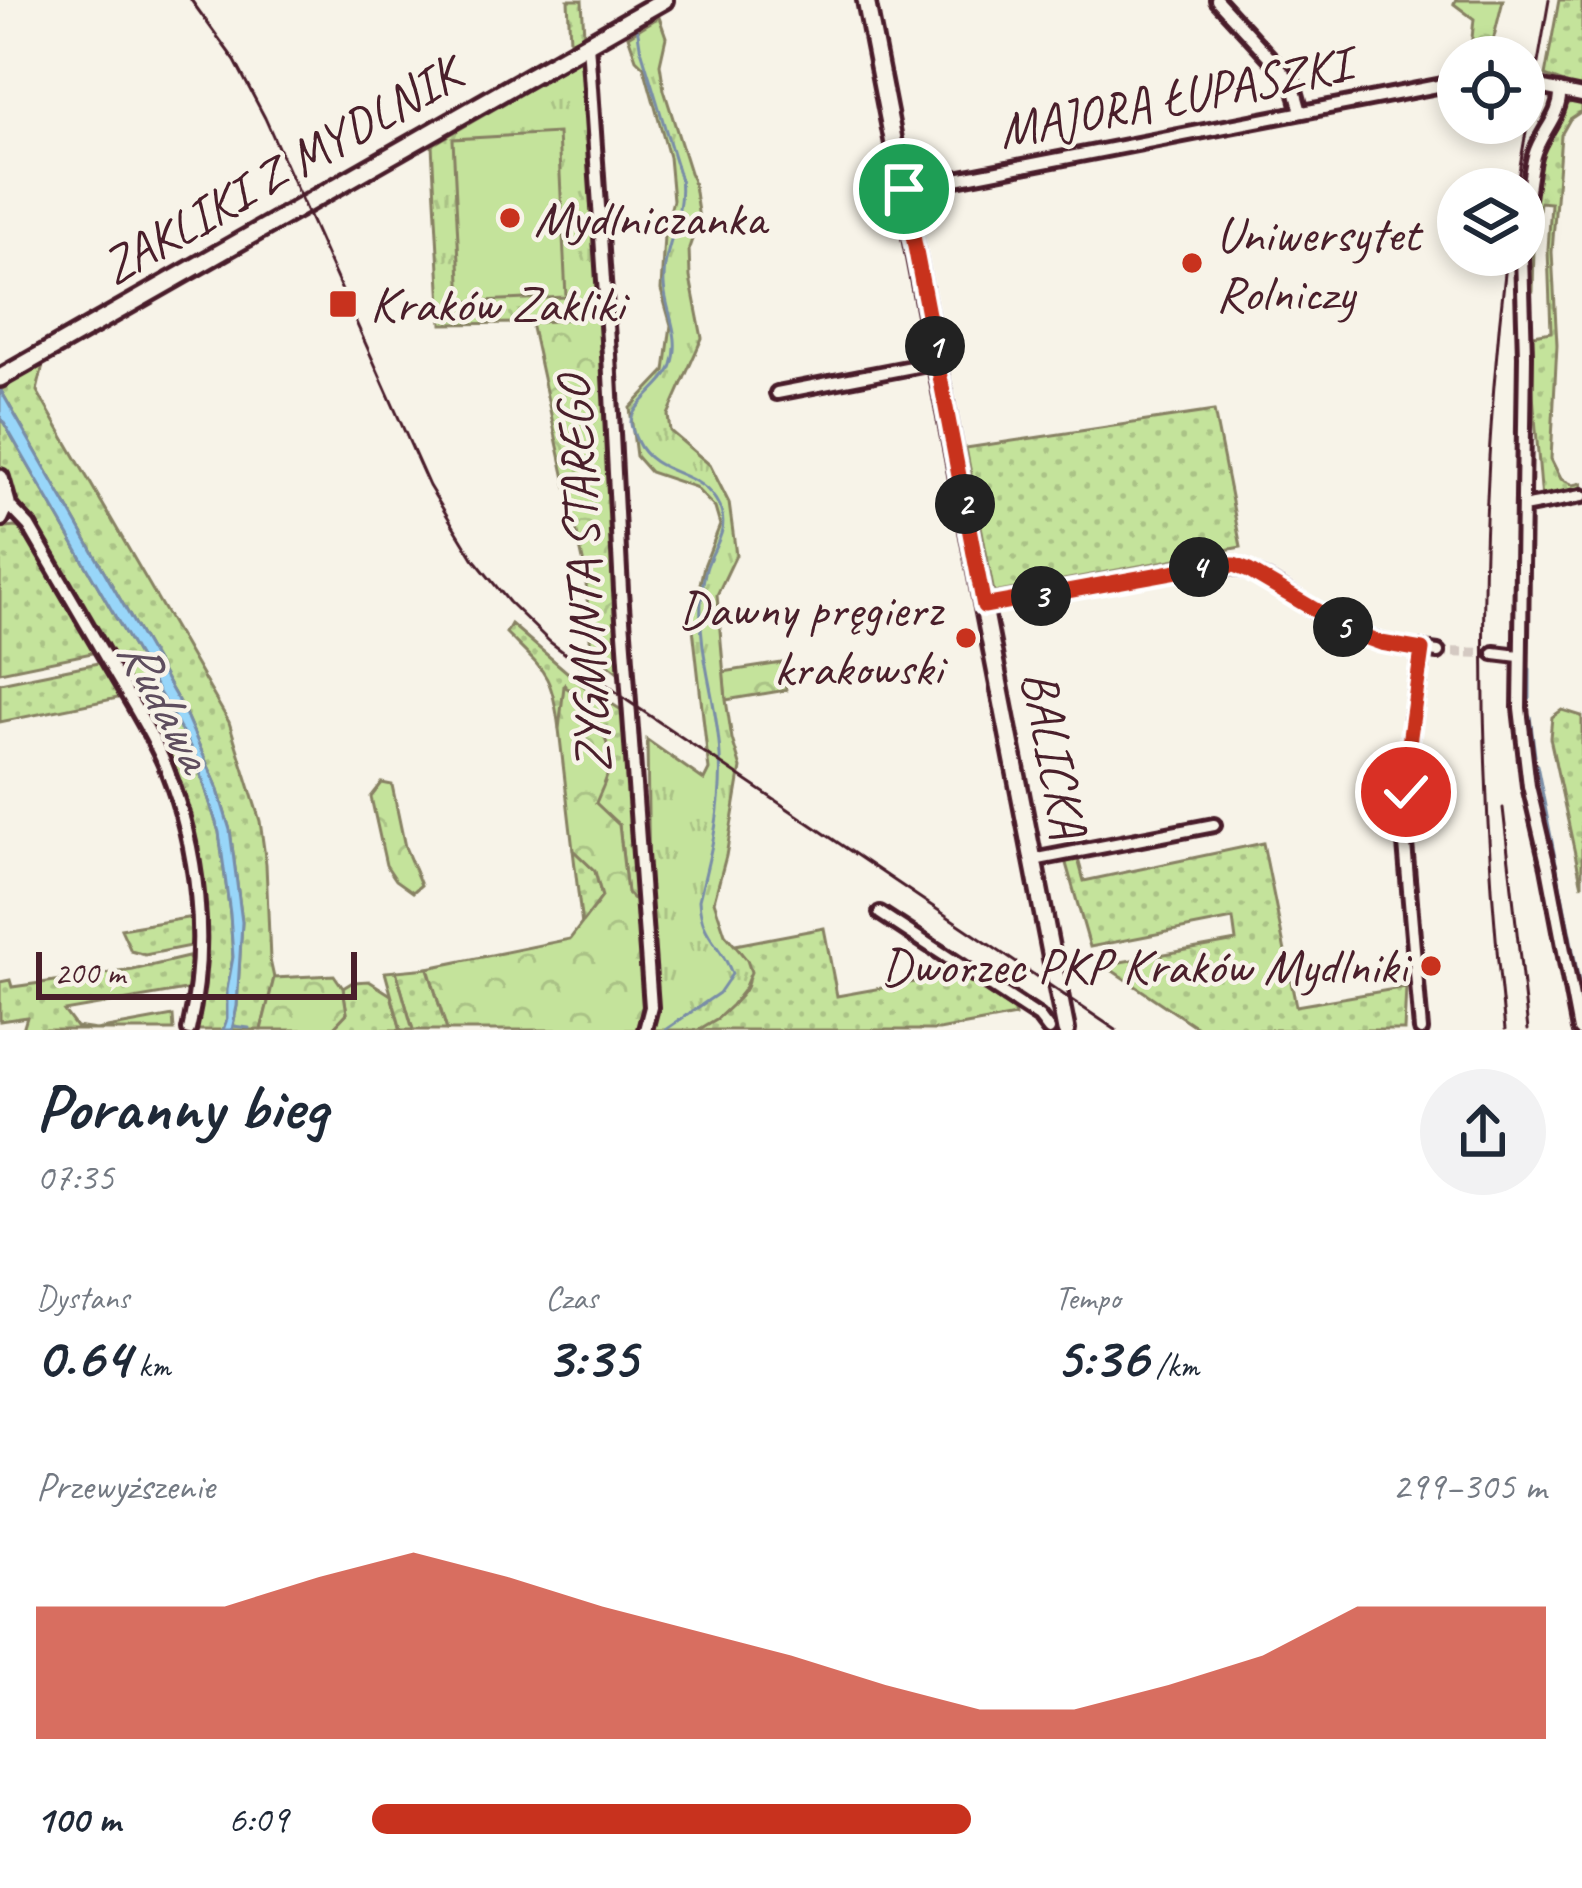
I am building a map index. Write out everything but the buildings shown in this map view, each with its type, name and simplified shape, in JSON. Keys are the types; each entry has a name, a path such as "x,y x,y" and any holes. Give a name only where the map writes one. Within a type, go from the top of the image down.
{"street":[{"name":"ZAKLIKI Z MYDLNIK","path":"6,375 664,0"},
{"name":"BALICKA","path":"866,0 1066,1030"},
{"path":"1217,0 1294,83 1301,112"},
{"name":"ZYGMUNTA STAREGO","path":"588,43 651,1007 645,1030"},
{"name":"MAJORA ŁUPASZKI","path":"904,189 1437,86"},
{"path":"1545,88 1582,95"},
{"path":"1532,168 1542,135 1560,106 1560,91"},
{"path":"1522,276 1520,708 1529,786 1579,1030"},
{"path":"777,392 938,362"},
{"path":"0,478 4,510 29,526 166,767 187,834 198,899 196,999 189,1030"},
{"path":"1523,507 1582,496"},
{"path":"984,606 1205,566 1234,565 1356,634 1438,652"},
{"path":"1421,1030 1404,832 1422,650"},
{"path":"1494,653 1519,656"},
{"path":"1033,860 1214,825"},
{"path":"880,913 1039,1017 1049,1030"}],"green space":[{"path":"568,0 582,0 584,35 570,41"},
{"path":"1456,0 1503,0 1494,36 1472,36 1474,19 1454,4"},
{"path":"1559,0 1582,0 1582,90 1545,76"},
{"path":"659,17 666,37 660,64 664,90 694,185 699,219 689,248 702,338 668,415 670,431 710,465 729,503 736,555 717,595 726,700 741,768 714,901 725,934 751,972 732,1005 698,1030 648,1030 655,1004 647,740 704,780 709,770 692,619 704,566 720,525 715,508 695,487 650,472 636,456 630,408 665,371 671,325 661,290 664,235 673,200 669,157 644,67 628,36"},
{"path":"583,58 600,316 442,324 432,145"},
{"path":"1575,99 1582,100 1582,111 1570,119 1561,135 1552,252 1557,345 1551,459 1561,479 1582,483 1582,492 1542,500 1528,336 1551,332 1551,203 1545,202 1545,168 1536,168 1559,114"},
{"name":"Mydlniczanka","path":"558,133 566,297 461,302 453,139"},
{"path":"1525,276 1533,276 1533,291 1525,291"},
{"path":"600,316 618,672 591,651 585,570 531,323"},
{"path":"44,361 37,391 229,722 260,821 266,864 274,978 261,1030 232,1030 242,922 230,830 216,784 184,711 0,389 0,383"},
{"path":"1214,411 1241,547 994,593 966,448"},
{"path":"0,416 195,755 219,832 230,914 233,957 223,1030 192,1030 197,1008 194,854 147,725 0,469"},
{"path":"14,527 30,539 97,652 0,672 0,529"},
{"path":"511,624 581,684 623,711 639,905 627,893 619,825 595,804 610,765 565,686 559,729 549,684 506,633"},
{"path":"103,662 123,697 0,722 0,683"},
{"path":"782,663 786,690 726,700 723,672"},
{"path":"564,686 589,710 607,744 608,772 596,803 619,825 627,893 639,905 647,1010 642,1030 447,1030 428,968 570,939 602,897 595,871 573,850 559,729"},
{"path":"1562,710 1582,716 1582,886 1550,738 1552,717"},
{"path":"382,783 392,785 405,847 421,885 413,892 386,865 371,797"},
{"path":"1263,843 1296,1006 1406,987 1404,1030 1201,1030 1104,965 1236,941 1233,919 1090,947 1065,860 1077,855 1084,881"},
{"path":"573,850 595,871 602,897 582,926"},
{"path":"193,917 190,946 145,955 131,951 121,929"},
{"path":"824,928 837,996 959,974 1015,1016 939,1030 698,1030 747,985 749,974 735,945"},
{"path":"188,957 191,989 64,1011 76,1027 96,1030 23,1030 27,1017 0,1021 0,982 10,980 12,987"},
{"path":"428,968 447,1030 413,1030 396,971"},
{"path":"396,971 413,1030 401,1030 385,972"},
{"path":"334,975 343,988 347,1013 331,1030 261,1030 274,978"},
{"path":"369,981 391,995 401,1030 331,1030 347,1013 343,988"},
{"path":"173,1016 174,1030 96,1030"}],"water":[{"name":"Rudawa","path":"0,389 184,711 216,784 230,830 242,922 232,1030 223,1030 233,957 219,832 195,755 0,416"}],"waterway":[{"path":"637,26 681,192 664,272 675,354 668,372 636,409 631,425 645,453 711,494 723,522 706,570 701,602 702,641 718,736 720,793 699,900 703,924 732,974 719,993 665,1030"},
{"path":"1530,669 1530,698"},
{"path":"1530,716 1535,756"},
{"path":"1537,765 1582,997"},
{"path":"233,1026 249,1028"}],"tunnel":[{"path":"1438,652 1494,653"}],"railway":[{"path":"191,0 235,61 265,118 429,486 473,558 509,602 550,642 628,701 1116,1030"},
{"path":"1520,168 1549,0"},
{"path":"1505,276 1490,449 1484,642 1489,836 1505,1030"},
{"path":"1503,808 1528,1030"}],"place":[{"name":"Mydlniczanka","path":"510,218"},
{"name":"Uniwersytet Rolniczy","path":"1192,263"},
{"name":"Kraków Zakliki","path":"343,304"},
{"name":"Dawny pręgierz krakowski","path":"966,638"},
{"name":"Dworzec PKP Kraków Mydlniki","path":"1431,966"}],"route":[{"path":"904,189 984,606 1217,564 1249,571 1356,634 1422,650 1406,792"}]}
